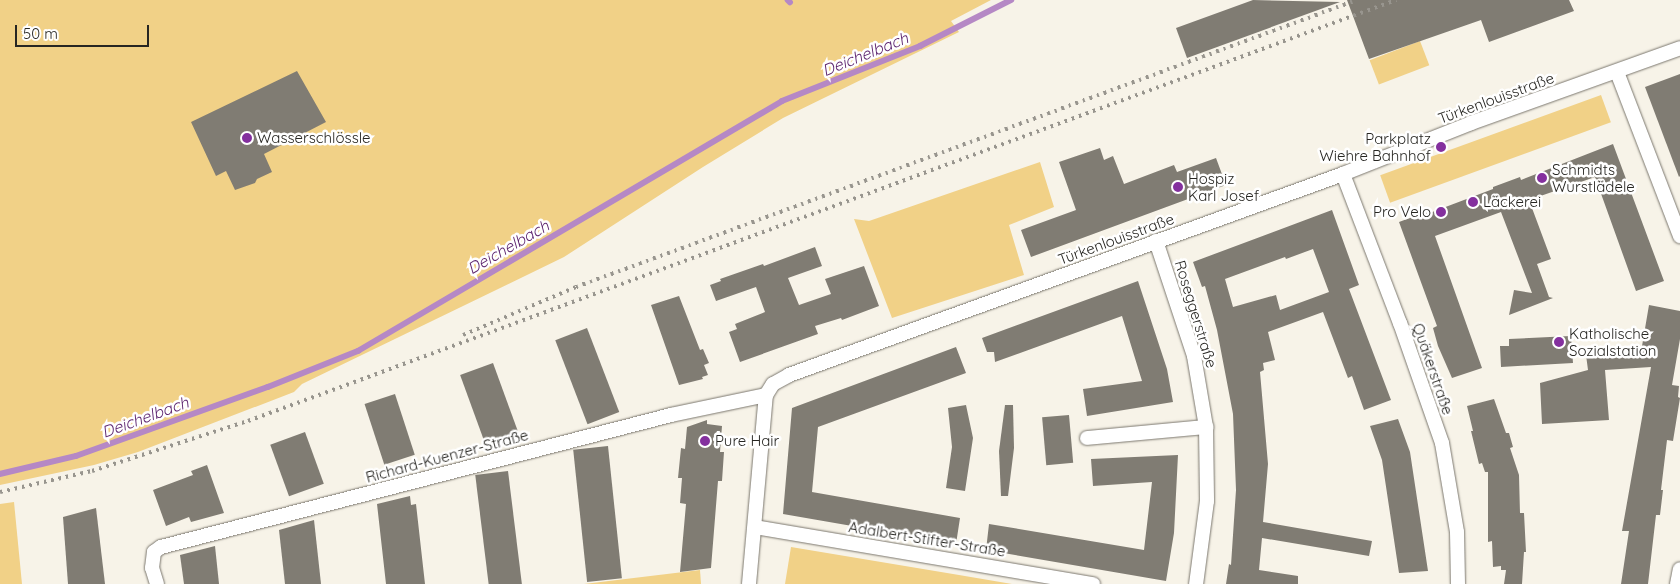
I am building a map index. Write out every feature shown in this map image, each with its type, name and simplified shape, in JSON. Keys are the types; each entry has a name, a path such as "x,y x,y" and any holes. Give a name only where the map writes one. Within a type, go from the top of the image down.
{"street":[{"name":"Türkenlouisstraße","path":"766,395 773,384 789,375 1343,174 1471,123 1680,48"},
{"path":"1617,72 1680,236"},
{"name":"Quäkerstraße","path":"1343,174 1400,323 1442,444 1457,532 1458,584"},
{"name":"Roseggerstraße","path":"1156,241 1194,356 1206,428 1207,501 1196,584"},
{"path":"749,584 766,395"},
{"name":"Richard-Kuenzer-Straße","path":"157,584 152,568 154,552 161,547 671,415 766,395"},
{"path":"1087,438 1206,428"},
{"name":"Adalbert-Stifter-Straße","path":"755,527 1093,584"},
{"path":"1678,584 1680,569"}],"shaded area":[{"path":"0,0 991,0 951,21 959,32 783,118 564,257 302,384 294,392 138,452 94,465 0,485"},
{"path":"1420,41 1429,65 1379,85 1370,60"},
{"path":"1601,95 1611,122 1390,203 1380,175"},
{"path":"1040,162 1054,207 1009,225 1024,275 892,318 854,219 869,221"},
{"path":"14,502 22,584 0,584 0,504"},
{"path":"791,547 959,575 1012,584 785,584"},
{"path":"700,570 701,584 584,584"}],"building":[{"path":"1253,0 1340,2 1187,58 1176,28"},
{"path":"1347,0 1569,0 1574,11 1489,42 1481,20 1369,59"},
{"name":"Wasserschlössle","path":"297,71 326,122 264,154 272,172 257,179 255,183 235,190 226,171 216,176 191,122"},
{"path":"1680,74 1680,176 1679,177 1645,87"},
{"path":"1613,144 1664,281 1636,291 1595,177 1529,200 1551,259 1537,264 1549,297 1553,298 1509,315 1514,290 1532,293 1501,212 1435,236 1482,368 1452,378 1438,346 1433,328 1437,326 1399,222 1426,212 1427,214 1520,177 1521,180"},
{"path":"1100,148 1104,160 1113,156 1124,184 1174,165 1177,172 1216,158 1226,185 1031,257 1021,230 1076,210 1059,162"},
{"path":"1332,210 1359,285 1349,289 1391,400 1364,410 1352,376 1348,378 1323,312 1268,332 1275,360 1263,363 1264,370 1260,372 1268,464 1263,522 1372,541 1369,556 1262,538 1259,570 1298,576 1298,584 1226,584 1229,564 1231,565 1236,490 1233,414 1217,330 1205,286 1202,287 1193,262","holes":["1313,249 1329,292 1280,310 1276,295 1233,307 1225,279"]},
{"path":"815,247 822,266 788,278 799,305 831,294 825,279 864,266 879,306 842,320 841,318 815,326 818,334 740,362 729,332 737,329 735,324 765,312 756,287 716,301 710,285 721,281 720,279 763,264 764,266"},
{"path":"1138,281 1167,369 1173,402 1087,416 1083,389 1142,381 1122,316 995,362 994,352 987,352 982,338"},
{"path":"679,296 700,350 703,349 709,363 704,365 708,375 702,377 703,379 679,385 651,305"},
{"path":"1649,305 1680,311 1680,339 1672,385 1679,386 1678,397 1680,398 1673,441 1667,440 1660,515 1656,515 1648,584 1621,584 1629,531 1622,531 1651,367 1605,370 1609,420 1542,424 1540,383 1588,370 1586,355 1641,352"},
{"path":"587,328 619,412 588,424 555,340"},
{"name":"Katholische Sozialstation","path":"1571,336 1573,363 1501,367 1500,346 1509,346 1509,339"},
{"path":"956,347 966,373 818,427 812,492 960,518 956,544 783,514 792,408"},
{"path":"493,363 519,435 486,447 460,375"},
{"path":"395,394 415,455 384,465 365,404"},
{"path":"1494,399 1506,433 1509,433 1513,447 1510,448 1519,475 1520,513 1524,513 1526,552 1524,552 1522,584 1504,584 1506,570 1501,570 1501,566 1493,567 1492,541 1488,542 1488,472 1485,472 1482,463 1479,464 1467,406"},
{"path":"966,405 973,438 965,491 946,488 952,447 948,408"},
{"path":"1005,405 1013,405 1014,448 1008,496 1001,496 999,451"},
{"path":"1069,415 1073,463 1046,465 1042,417"},
{"path":"1398,419 1410,452 1428,571 1399,573 1382,460 1370,426"},
{"path":"707,420 707,424 722,426 720,452 724,452 722,481 718,481 711,568 680,572 686,504 680,503 682,478 678,478 681,448 685,449 687,427"},
{"path":"305,432 324,484 289,496 270,445"},
{"path":"608,446 622,578 587,582 573,450"},
{"path":"1178,455 1174,533 1166,581 986,550 989,524 1144,550 1152,482 1093,486 1091,459"},
{"path":"207,465 224,513 191,522 189,517 166,526 153,490 193,475 191,471"},
{"path":"508,471 522,584 489,584 475,475"},
{"path":"410,496 411,505 416,504 425,584 386,584 377,504"},
{"path":"96,508 105,584 68,584 63,517"},
{"path":"314,520 321,584 285,584 279,530"},
{"path":"215,546 219,584 184,584 180,555"}],"waterway":[{"name":"Deichelbach","path":"0,474 76,456 268,387 358,351 782,101 920,46 1011,0"}],"railway":[{"path":"463,335 576,287 1357,0"},
{"path":"0,492 92,471 248,421 1396,0"}],"place":[{"name":"Wasserschlössle","path":"247,138"},
{"name":"Parkplatz Wiehre Bahnhof","path":"1441,147"},
{"name":"Schmidts Wurstlädele","path":"1542,178"},
{"name":"Hospiz Karl Josef","path":"1178,187"},
{"name":"Läckerei","path":"1473,202"},
{"name":"Pro Velo","path":"1441,212"},
{"name":"Katholische Sozialstation","path":"1559,342"},
{"name":"Pure Hair","path":"705,441"}]}
